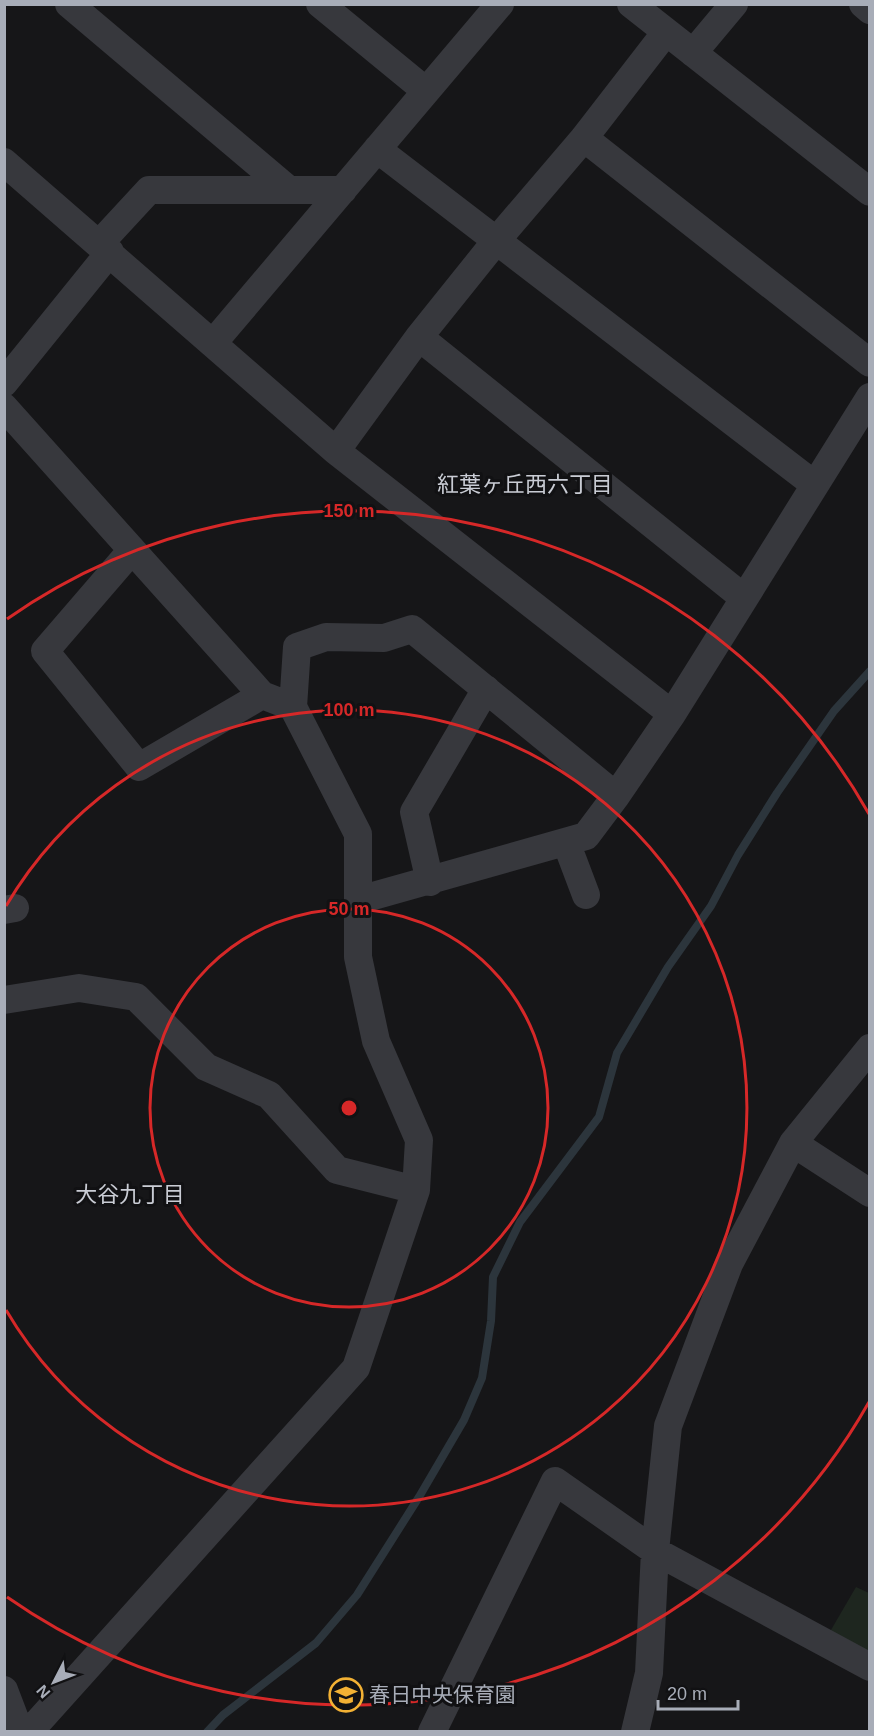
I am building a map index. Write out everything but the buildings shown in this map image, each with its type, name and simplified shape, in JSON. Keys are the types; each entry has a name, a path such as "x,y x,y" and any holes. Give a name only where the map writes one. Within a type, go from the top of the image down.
{"street":[{"path":"320,4 426,91"},
{"path":"213,343 500,4"},
{"path":"631,4 870,192"},
{"path":"693,53 734,4"},
{"path":"863,4 870,10"},
{"path":"83,9 289,190"},
{"path":"336,451 419,337 496,241 584,138 666,32"},
{"path":"584,138 870,363"},
{"path":"377,149 815,485"},
{"path":"4,162 105,247 336,451 672,714"},
{"path":"4,383 149,190 343,190"},
{"path":"419,337 744,598"},
{"path":"359,900 430,882 586,836 672,714 870,397"},
{"path":"4,407 262,695 293,707"},
{"path":"132,550 45,651 139,767 262,695"},
{"path":"29,1731 356,1368 416,1190 419,1140 376,1041 358,957 358,834 293,707 297,647 326,637 384,638 412,629 616,796"},
{"path":"430,882 414,813 486,689"},
{"path":"566,842 586,895"},
{"path":"4,1000 79,988 136,998 206,1067 269,1095 337,1170 416,1190"},
{"path":"638,1731 649,1673 655,1551 668,1426 729,1264 793,1143 870,1048"},
{"path":"793,1143 870,1193"},
{"path":"432,1731 555,1481 655,1551 870,1667"},
{"path":"4,1690 20,1731"}],"shaded area":[{"path":"856,1587 869,1593 869,1664 824,1642"}],"waterway":[{"path":"207,1732 223,1715 316,1643 357,1595 419,1497 464,1420 482,1378 491,1321 493,1277 520,1222 599,1117 617,1053 668,967 711,906 738,855 777,793 834,711 870,671"}],"place":[{"name":"春日中央保育園","path":"346,1695"}],"district":[{"name":"紅葉ヶ丘西六丁目","path":"525,484"},
{"name":"大谷九丁目","path":"130,1194"}]}
